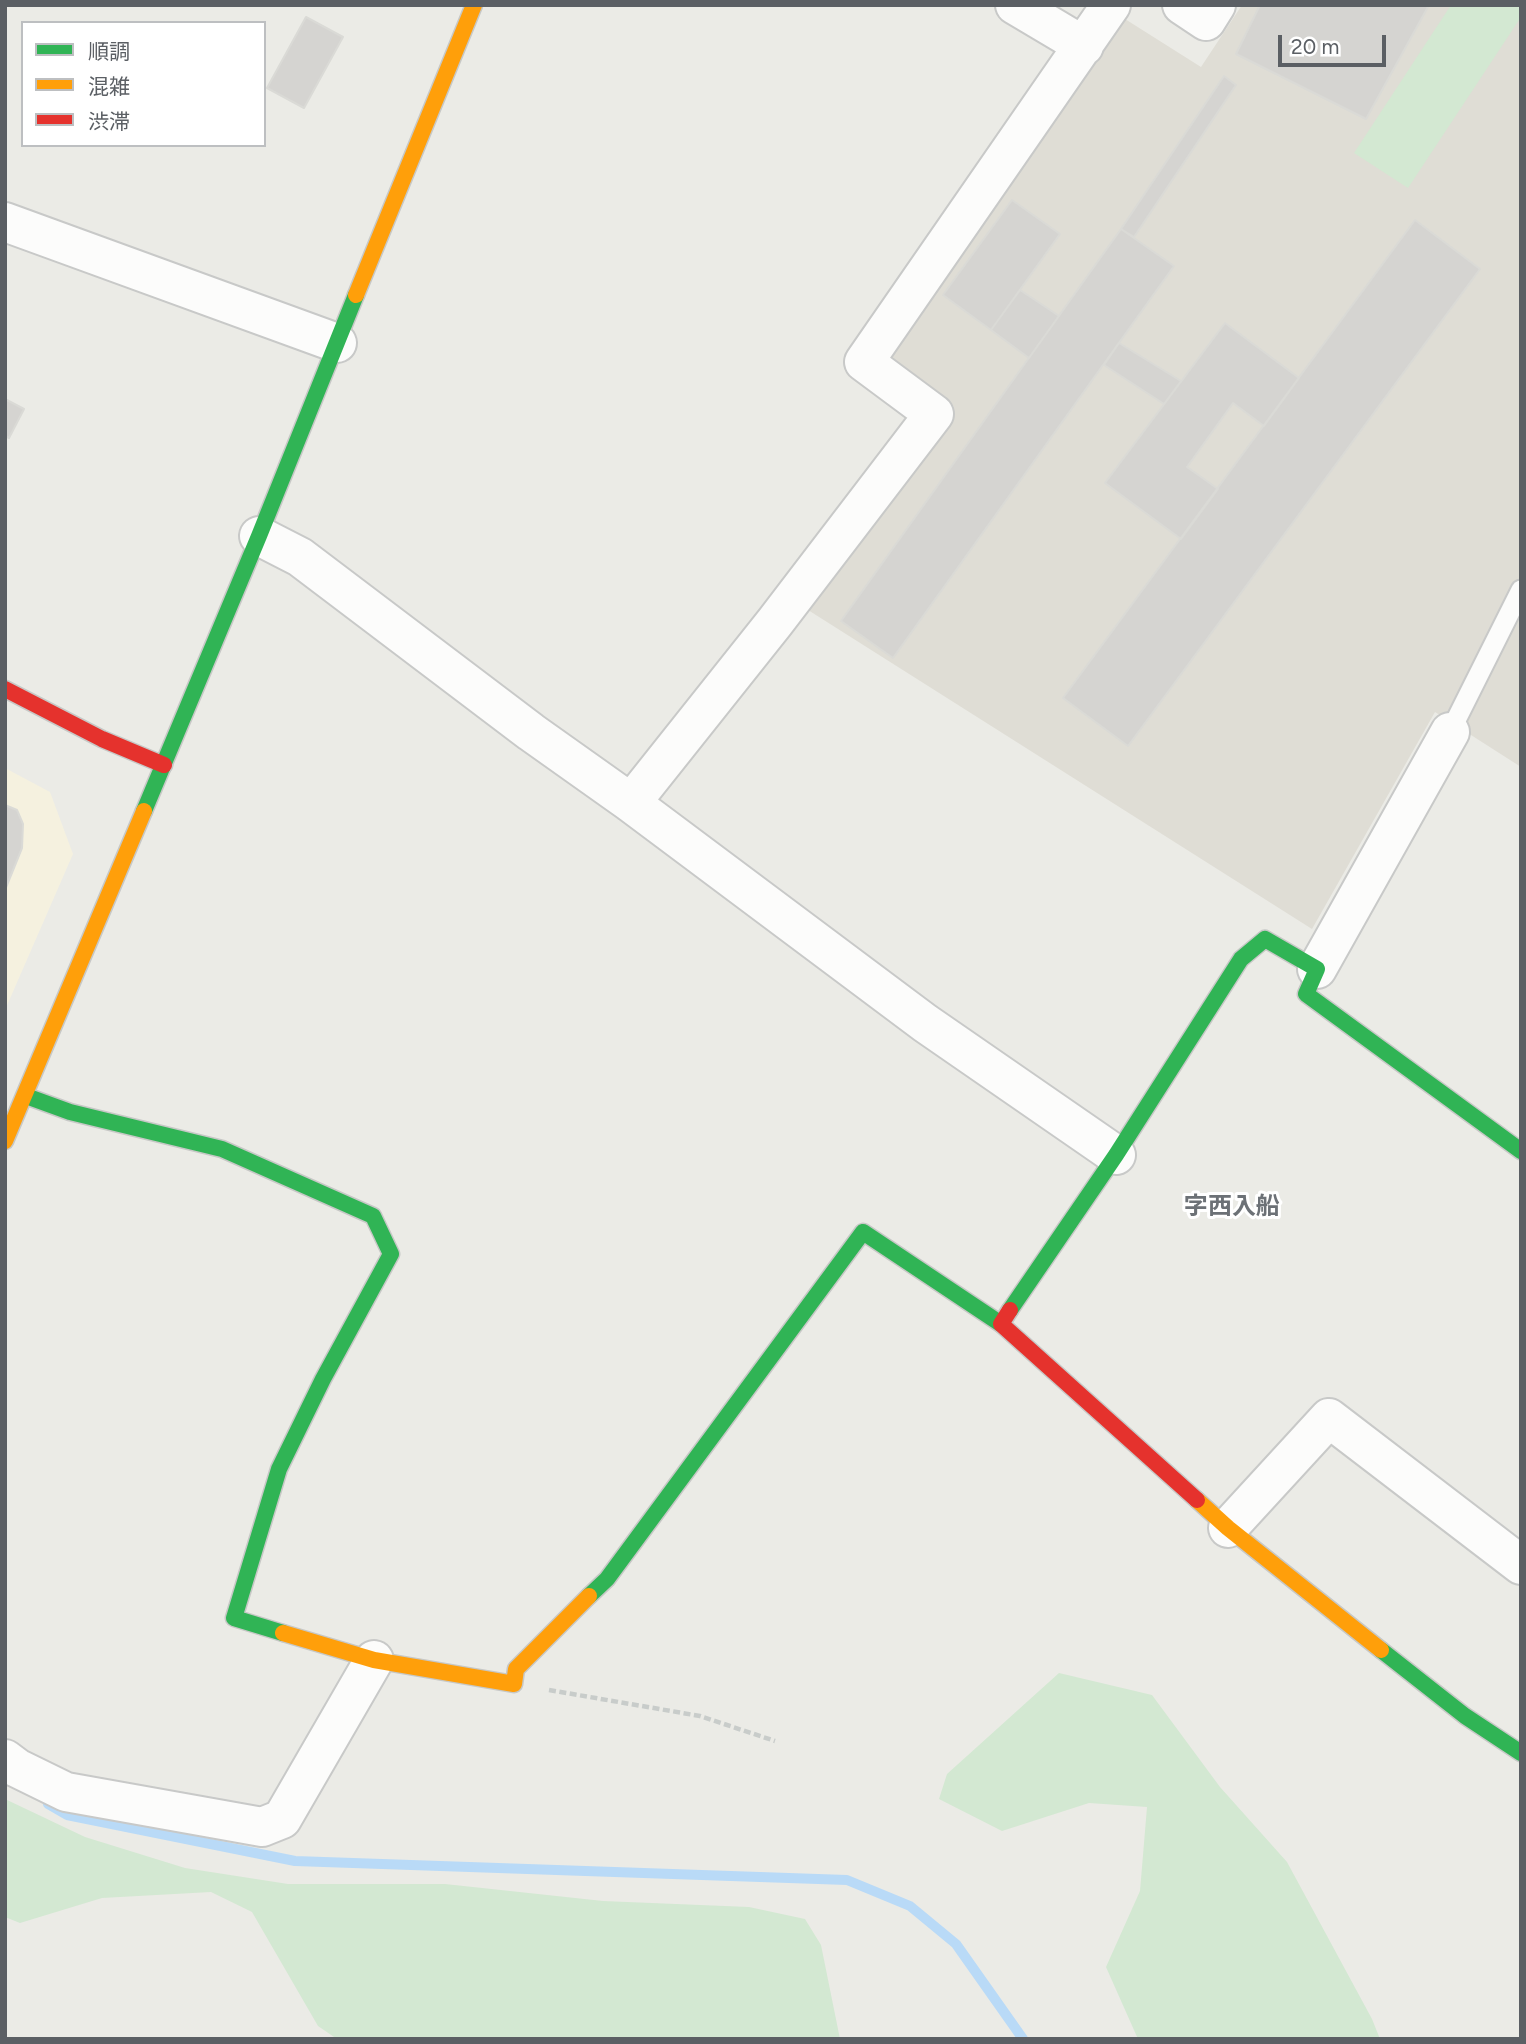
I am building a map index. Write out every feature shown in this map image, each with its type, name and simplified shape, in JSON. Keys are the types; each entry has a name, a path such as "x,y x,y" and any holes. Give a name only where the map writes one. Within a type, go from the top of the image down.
{"street":[{"path":"5,1140 26,1097 259,536 474,5"},
{"path":"1015,5 1084,46"},
{"path":"631,803 775,622 934,414 864,362 1111,5"},
{"path":"1182,5 1206,21 1216,5"},
{"path":"5,222 337,343"},
{"path":"259,536 300,557 531,732 631,803 925,1023 1116,1155"},
{"path":"5,689 102,739 164,765"},
{"path":"1450,732 1317,969 1306,994 1521,1151"},
{"path":"1001,1324 1116,1155 1241,959 1265,939 1317,969"},
{"path":"26,1097 70,1112 222,1149 373,1216 391,1254 323,1379 279,1469 234,1618 374,1660 514,1684 516,1669 607,1579 863,1232 1001,1324 1228,1528 1465,1716 1521,1753"},
{"path":"1228,1528 1329,1418 1521,1565"},
{"path":"5,1759 17,1768 66,1792 262,1827 282,1819 374,1660"}],"lane":[{"path":"1450,732 1521,590"}],"path":[{"path":"514,1684 699,1716 775,1741"}],"shaded area":[{"path":"1242,5 1521,5 1521,767 1435,712 1312,929 808,610 954,407 888,355 1125,19 1201,67"},
{"path":"5,768 50,792 73,854 5,1010"}],"green space":[{"path":"1451,5 1517,5 1521,7 1521,17 1408,188 1354,153"},
{"path":"1059,1673 1152,1695 1220,1787 1287,1862 1372,2019 1380,2039 1138,2039 1106,1967 1140,1891 1147,1807 1089,1803 1002,1831 939,1799 947,1774"},
{"path":"5,1799 85,1837 185,1868 288,1884 445,1884 603,1901 749,1907 805,1919 821,1945 840,2039 337,2039 318,2026 252,1912 211,1892 102,1898 20,1923 5,1917"}],"building":[{"path":"1260,5 1429,5 1366,119 1236,54"},
{"path":"306,17 343,37 304,108 267,88"},
{"path":"1224,76 1236,85 1134,237 1121,229"},
{"path":"1012,200 1060,234 991,330 943,295"},
{"path":"1415,220 1480,269 1128,746 1063,698"},
{"path":"1121,229 1174,266 893,658 841,621"},
{"path":"1020,290 1059,316 1029,358 991,330"},
{"path":"1225,323 1299,378 1264,426 1233,403 1187,467 1218,489 1181,539 1105,483"},
{"path":"1119,343 1181,381 1164,404 1104,365"},
{"path":"5,399 24,409 9,438 5,436"},
{"path":"5,805 17,810 23,824 22,848 5,890"}],"waterway":[{"path":"48,1804 67,1815 295,1861 847,1880 910,1906 956,1944 1023,2039"}],"traffic: fast":[{"path":"144,811 356,295"},
{"path":"1010,1310 1116,1155 1241,959 1265,939 1317,969 1306,994 1521,1151"},
{"path":"26,1096 70,1112 222,1149 373,1216 391,1254 323,1379 279,1469 234,1618 283,1633"},
{"path":"589,1596 607,1579 863,1232 1001,1324"},
{"path":"1381,1650 1465,1716 1521,1753"}],"traffic: slow":[{"path":"356,295 474,5"},
{"path":"5,1141 144,811"},
{"path":"1197,1500 1228,1528 1381,1650"},
{"path":"283,1633 374,1660 514,1684 516,1669 589,1596"}],"traffic: jam":[{"path":"5,689 102,739 164,765"},
{"path":"1010,1310 1001,1324 1197,1500"}],"district":[{"name":"字西入船","path":"1232,1207"}]}
